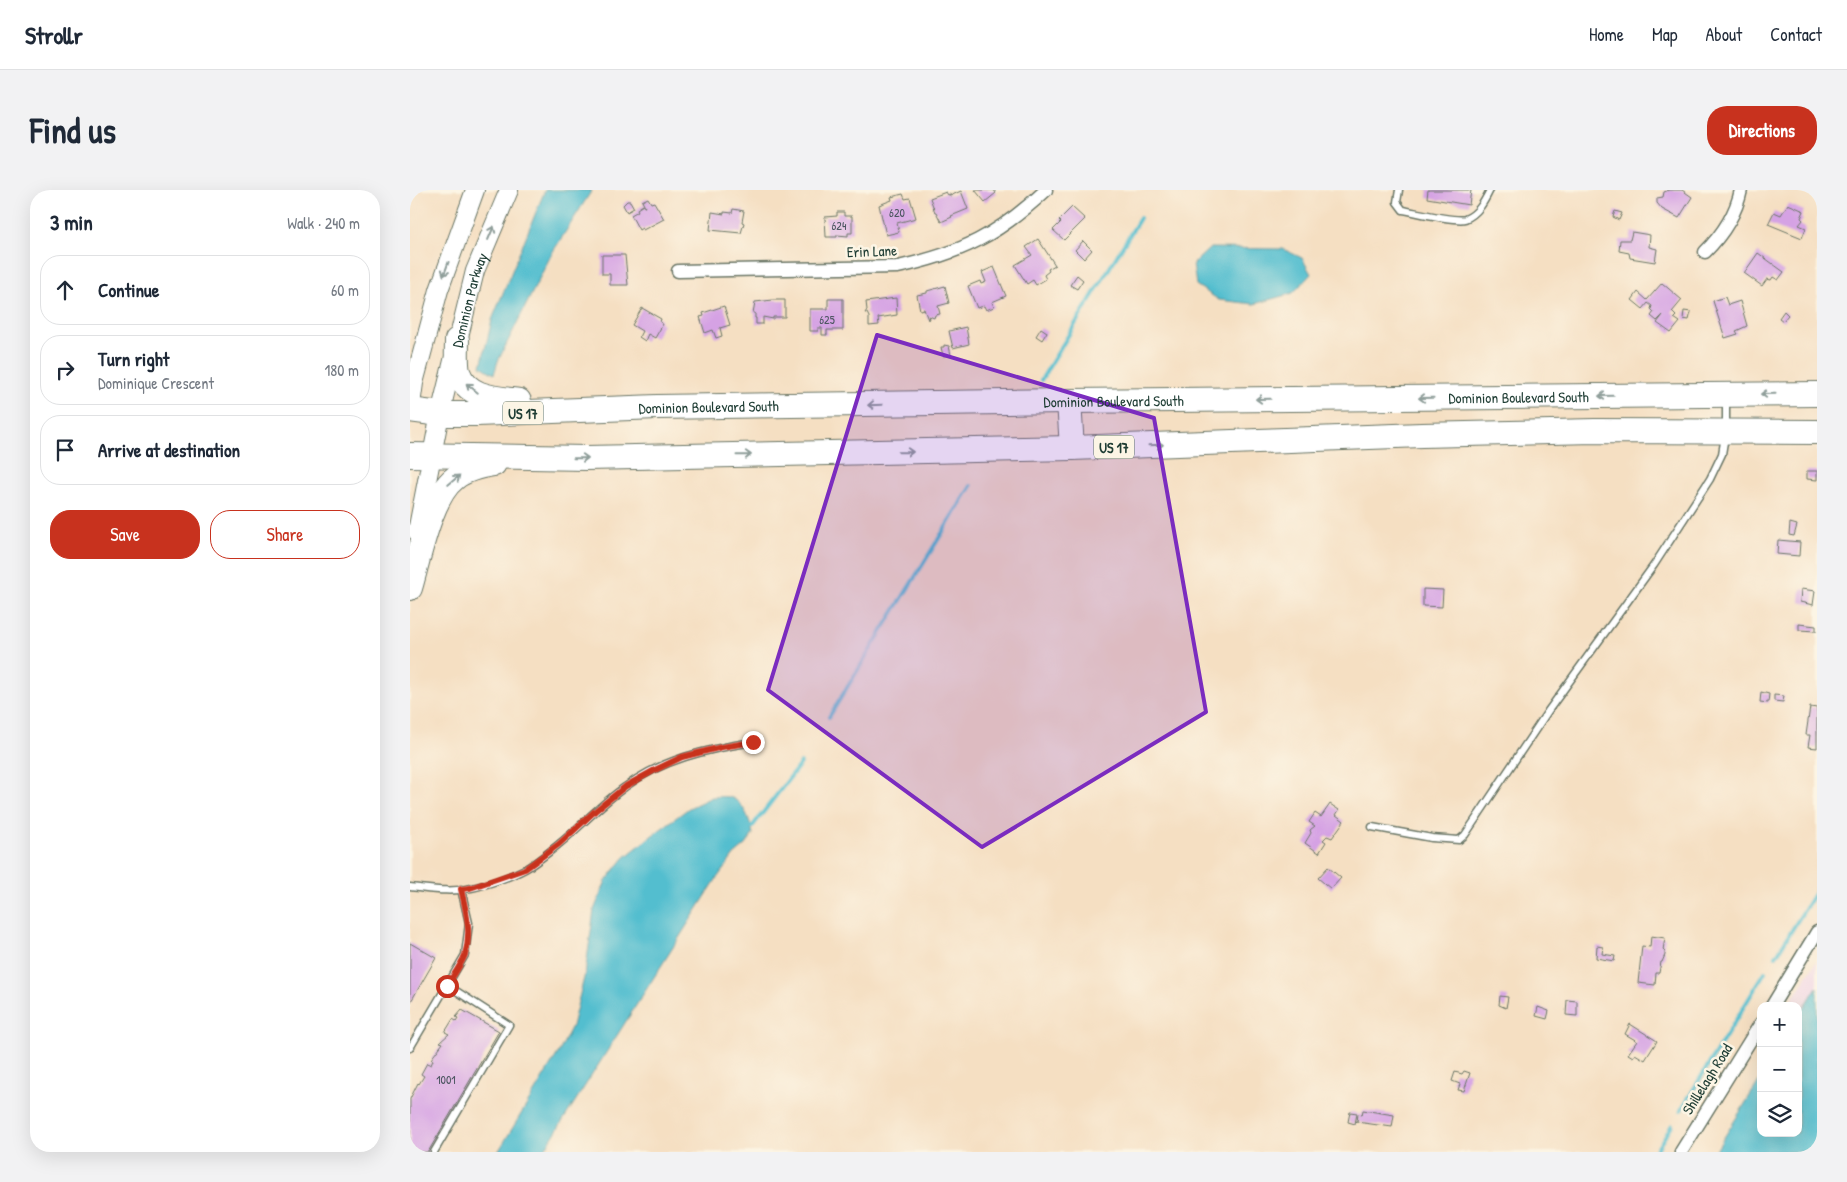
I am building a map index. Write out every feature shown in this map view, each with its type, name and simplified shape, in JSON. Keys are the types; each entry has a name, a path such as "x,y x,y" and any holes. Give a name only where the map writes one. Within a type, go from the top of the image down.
{"highway":[{"path":"457,340 458,372 468,387 484,397 605,410"},
{"name":"Dominion Boulevard South","path":"410,410 440,414 657,407 1069,401 1817,394"},
{"path":"1069,401 1072,448"},
{"name":"US 17","path":"421,456 556,458 1072,448 1422,435 1726,431 1817,432"},
{"path":"410,588 430,518 439,496 454,478 478,466 556,458"}],"street":[{"name":"Dominion Parkway","path":"410,410 414,383 439,290 475,190"},
{"name":"Dominion Parkway","path":"410,564 421,456 440,414 475,271 509,190"},
{"name":"Erin Lane","path":"678,271 898,267 932,260 964,248 995,232 1023,212 1046,190"},
{"path":"1705,252 1721,237 1730,221 1742,190"},
{"path":"1774,1002 1817,932"},
{"name":"Shillelagh Road","path":"1681,1152 1757,1029"}],"lane":[{"path":"1399,190 1397,202 1402,210 1463,220 1483,205 1490,190"},
{"path":"1372,826 1432,838 1459,840 1465,835 1548,711 1654,565 1710,479 1722,454 1726,431 1726,395"},
{"path":"410,887 439,890 470,888 525,869 559,844 626,786 682,757 722,747 753,742"},
{"path":"410,1048 465,955 469,923 461,889"},
{"path":"434,1152 509,1025 447,986"},
{"path":"410,1033 420,1031"}],"highlighted area":[{"path":"877,335 1154,418 1206,712 982,847 768,690"}],"shaded area":[{"path":"1817,960 1817,1088 1802,1079 1802,1002 1791,1002"}],"water":[{"path":"545,190 592,190 552,253 498,361 494,374 481,366 492,320"},
{"path":"1210,248 1283,249 1302,258 1311,274 1293,293 1254,304 1219,300 1196,285 1193,264"},
{"path":"712,797 729,797 739,803 748,818 753,834 746,845 734,855 717,878 543,1152 498,1152 560,1050 572,1026 585,974 594,910 606,881 624,858 650,837 689,808"},
{"path":"1817,987 1817,1152 1715,1152 1757,1084 1757,1137 1802,1137 1802,1011"}],"building":[{"path":"975,190 994,190 996,193 985,202"},
{"path":"1428,190 1471,190 1469,205 1427,198"},
{"path":"1682,190 1692,197 1679,218 1662,209 1657,203 1657,198 1663,197 1664,192"},
{"path":"961,191 968,209 941,222 933,209 930,198 946,192 950,196"},
{"path":"903,194 905,199 910,198 916,218 897,223 899,232 886,235 879,205 892,200 891,197"},
{"path":"648,198 651,203 654,202 664,219 643,230 642,228 639,230 631,215 643,205 645,207 642,201"},
{"path":"630,201 634,208 627,212 623,205"},
{"path":"1788,204 1804,211 1801,218 1803,220 1799,225 1806,228 1802,238 1768,224 1774,212 1781,215"},
{"path":"1072,207 1085,219 1064,240 1053,230 1061,222 1059,220"},
{"path":"733,209 744,211 742,222 744,223 741,233 710,230 712,212 732,213"},
{"path":"1615,211 1622,213 1619,220 1613,217"},
{"path":"837,212 844,212 844,216 852,216 852,233 848,233 848,236 826,237 825,217 837,216"},
{"path":"1632,232 1650,235 1649,247 1657,249 1655,262 1630,258 1629,253 1619,251 1620,240 1630,240"},
{"path":"1038,239 1055,265 1048,269 1049,271 1044,275 1046,279 1036,285 1033,280 1027,284 1015,265 1032,255 1026,247"},
{"path":"1083,241 1092,250 1084,259 1075,250"},
{"path":"1758,253 1784,272 1778,280 1773,277 1771,280 1767,279 1762,286 1744,273"},
{"path":"602,255 625,255 628,285 610,285 610,274 602,274"},
{"path":"994,267 1006,296 992,302 994,307 986,310 984,306 977,308 968,286 980,281 981,284 986,282 982,272"},
{"path":"1077,275 1083,280 1077,289 1070,285"},
{"path":"1662,283 1682,300 1672,312 1676,316 1674,318 1680,322 1671,333 1657,323 1663,315 1657,321 1651,316 1654,312 1651,309 1652,306 1648,303 1643,309 1632,300 1638,292 1647,300"},
{"path":"945,286 949,303 938,306 940,314 935,315 934,318 929,316 930,319 928,320 924,309 920,310 917,295"},
{"path":"1725,297 1728,305 1740,301 1747,326 1736,331 1738,334 1725,338 1713,301"},
{"path":"896,298 897,315 878,318 879,325 869,326 869,317 865,313 867,310 866,302"},
{"path":"828,299 843,299 843,330 827,330 827,335 822,335 822,328 818,328 818,331 810,331 810,309 828,309"},
{"path":"785,300 785,317 773,317 773,319 763,317 763,324 756,324 755,313 753,313 755,302"},
{"path":"724,306 730,325 720,328 722,336 716,338 713,330 705,333 700,317 704,316 703,313"},
{"path":"642,308 661,319 660,322 663,324 655,338 648,334 645,341 639,337 642,331 632,325"},
{"path":"1684,311 1691,312 1689,320 1683,319"},
{"path":"1784,311 1788,315 1783,321 1779,318"},
{"path":"966,327 969,344 953,348 949,331"},
{"path":"1041,328 1047,332 1042,340 1036,336"},
{"path":"944,345 949,346 951,355 943,356 941,347 944,347"},
{"path":"1807,471 1817,471 1817,480 1807,479"},
{"path":"1790,523 1797,525 1794,536 1789,535"},
{"path":"1778,540 1800,542 1799,556 1777,554"},
{"path":"1423,589 1443,590 1442,607 1423,606"},
{"path":"1801,589 1815,591 1813,605 1800,602"},
{"path":"1799,624 1816,626 1816,631 1799,630"},
{"path":"1761,692 1769,694 1768,703 1760,702"},
{"path":"1774,695 1784,696 1783,702 1774,701"},
{"path":"1810,707 1817,708 1817,748 1808,747 1810,735 1806,735"},
{"path":"1330,804 1339,810 1336,815 1344,821 1332,838 1327,836 1323,840 1326,842 1319,853 1305,843 1311,833 1310,830 1315,826 1309,822 1315,813 1321,817"},
{"path":"1328,867 1341,878 1331,889 1318,878"},
{"path":"1651,936 1665,938 1663,950 1665,955 1661,962 1659,973 1656,973 1655,985 1638,983 1642,946 1650,947"},
{"path":"410,943 436,958 410,1003"},
{"path":"1597,946 1603,947 1602,954 1615,956 1614,961 1596,958"},
{"path":"1500,996 1508,997 1506,1008 1499,1005"},
{"path":"1567,1000 1577,1001 1577,1016 1566,1015"},
{"path":"1538,1007 1549,1011 1547,1019 1536,1016"},
{"path":"462,1010 499,1031 428,1152 410,1152 410,1099 424,1076 421,1074 427,1063 431,1065 433,1060 431,1059 443,1043 440,1042 449,1034 445,1032 453,1019 456,1021 458,1018 456,1017"},
{"path":"1630,1024 1657,1041 1645,1060 1635,1054 1633,1057 1628,1054 1637,1041 1625,1034"},
{"path":"1464,1071 1470,1073 1464,1091 1458,1090 1460,1084 1452,1081 1455,1072 1462,1074"},
{"path":"1363,1110 1394,1115 1392,1127 1357,1122 1358,1114 1362,1115"},
{"path":"1350,1112 1357,1113 1355,1124 1348,1122"}],"waterway":[{"path":"1041,380 1140,218"},
{"path":"829,717 971,486"},
{"path":"752,827 801,763"},
{"path":"1776,956 1817,889"},
{"path":"1681,1110 1765,972"},
{"path":"1655,1152 1672,1125"}],"route":[{"path":"447,986 465,955 469,923 461,889 497,880 525,869 559,844 626,786 655,770 682,757 722,747 753,742"}]}
